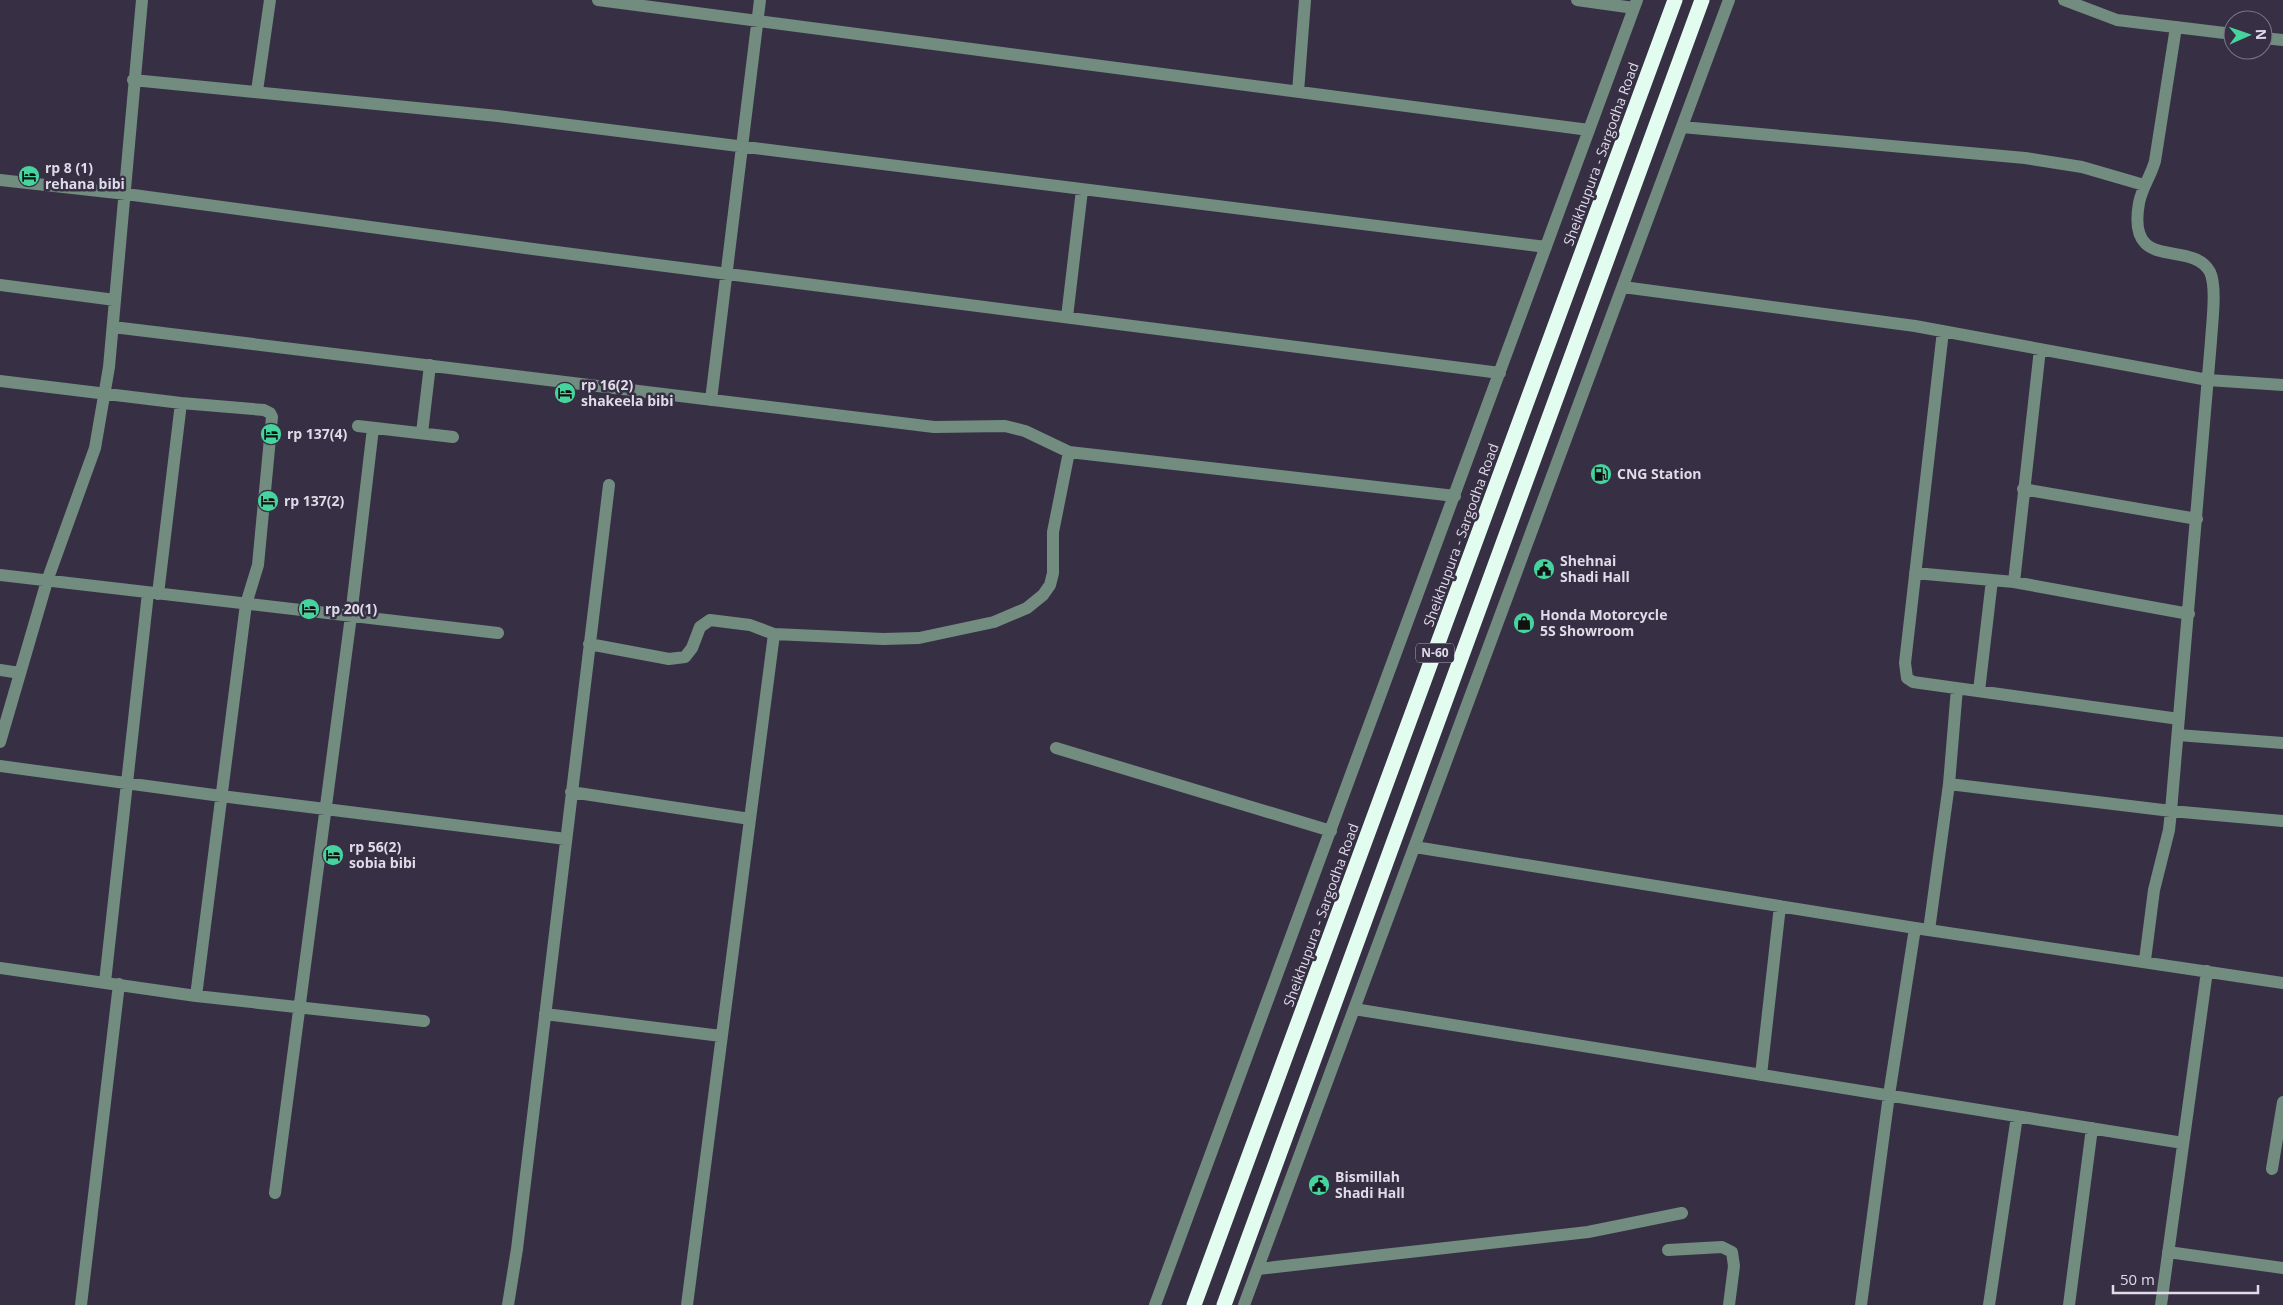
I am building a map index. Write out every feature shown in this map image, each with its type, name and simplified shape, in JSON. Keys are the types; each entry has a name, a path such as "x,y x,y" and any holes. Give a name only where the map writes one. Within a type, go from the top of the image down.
{"highway":[{"name":"Sheikhupura - Sargodha Road","path":"1194,1305 1674,0"},
{"name":"N-60","path":"1224,1305 1702,0"}],"street":[{"path":"0,742 47,581 95,448 116,300 126,194 133,80 142,0"},
{"path":"256,92 270,0"},
{"path":"598,0 1589,130"},
{"path":"711,400 728,274 760,0"},
{"path":"1298,92 1305,0"},
{"path":"1155,1305 1636,4 1577,0"},
{"path":"1244,1305 1729,0"},
{"path":"2064,0 2117,20 2223,33"},
{"path":"2145,960 2154,890 2172,811 2208,380 2212,278 2202,263 2157,250 2140,237 2137,224 2144,185 2152,173 2156,161 2176,28"},
{"path":"133,80 498,116 1546,247"},
{"path":"1682,127 2025,158 2082,167 2144,185"},
{"path":"0,180 126,194 728,274 1500,373"},
{"path":"1067,317 1082,190"},
{"path":"0,285 116,300"},
{"path":"1623,287 1943,331 2208,380 2283,385"},
{"path":"113,327 934,427 1005,426 1025,431 1068,452 1455,496"},
{"path":"1943,331 1904,663 1907,678 1913,682 2180,719"},
{"path":"2014,582 2040,349"},
{"path":"422,433 430,365"},
{"path":"0,381 181,403 267,410 272,418 259,556 246,604 196,996"},
{"path":"105,982 127,782 181,403"},
{"path":"358,426 454,437"},
{"path":"276,1193 351,616 373,428"},
{"path":"589,644 668,660 685,657 692,648 700,627 710,620 750,625 774,634 882,639 919,638 994,622 1032,605 1044,595 1053,574 1053,532 1068,452"},
{"path":"508,1305 517,1249 609,485"},
{"path":"2023,489 2197,519"},
{"path":"1915,573 2014,582 2189,614"},
{"path":"0,575 498,632"},
{"path":"1979,691 1992,580"},
{"path":"687,1305 774,634"},
{"path":"0,670 20,672"},
{"path":"1929,930 1949,784 1957,688"},
{"path":"2178,735 2283,744"},
{"path":"1056,748 1331,831"},
{"path":"0,766 566,839"},
{"path":"1949,784 2172,811 2283,822"},
{"path":"571,792 750,819"},
{"path":"1415,847 1915,928 2145,960 2283,983"},
{"path":"1761,1075 1780,906"},
{"path":"1860,1305 1889,1095 1915,928"},
{"path":"0,968 196,996 424,1021"},
{"path":"2161,1305 2207,971"},
{"path":"81,1305 119,984"},
{"path":"1354,1009 2183,1143"},
{"path":"545,1014 721,1036"},
{"path":"2272,1168 2283,1102"},
{"path":"1989,1305 2017,1116"},
{"path":"2068,1305 2092,1128"},
{"path":"1258,1269 1588,1232 1682,1213"},
{"path":"1668,1250 1722,1247 1732,1252 1734,1266 1729,1305"},
{"path":"2168,1252 2283,1268"}],"place":[{"name":"rp 8 (1) rehana bibi","path":"29,176"},
{"name":"rp 16(2) shakeela bibi","path":"565,393"},
{"name":"rp 137(4)","path":"271,434"},
{"name":"CNG Station","path":"1601,474"},
{"name":"rp 137(2)","path":"268,501"},
{"name":"Shehnai Shadi Hall","path":"1544,569"},
{"name":"rp 20(1)","path":"309,609"},
{"name":"Honda Motorcycle 5S Showroom","path":"1524,623"},
{"name":"rp 56(2) sobia bibi","path":"333,855"},
{"name":"Bismillah Shadi Hall","path":"1319,1185"}]}
